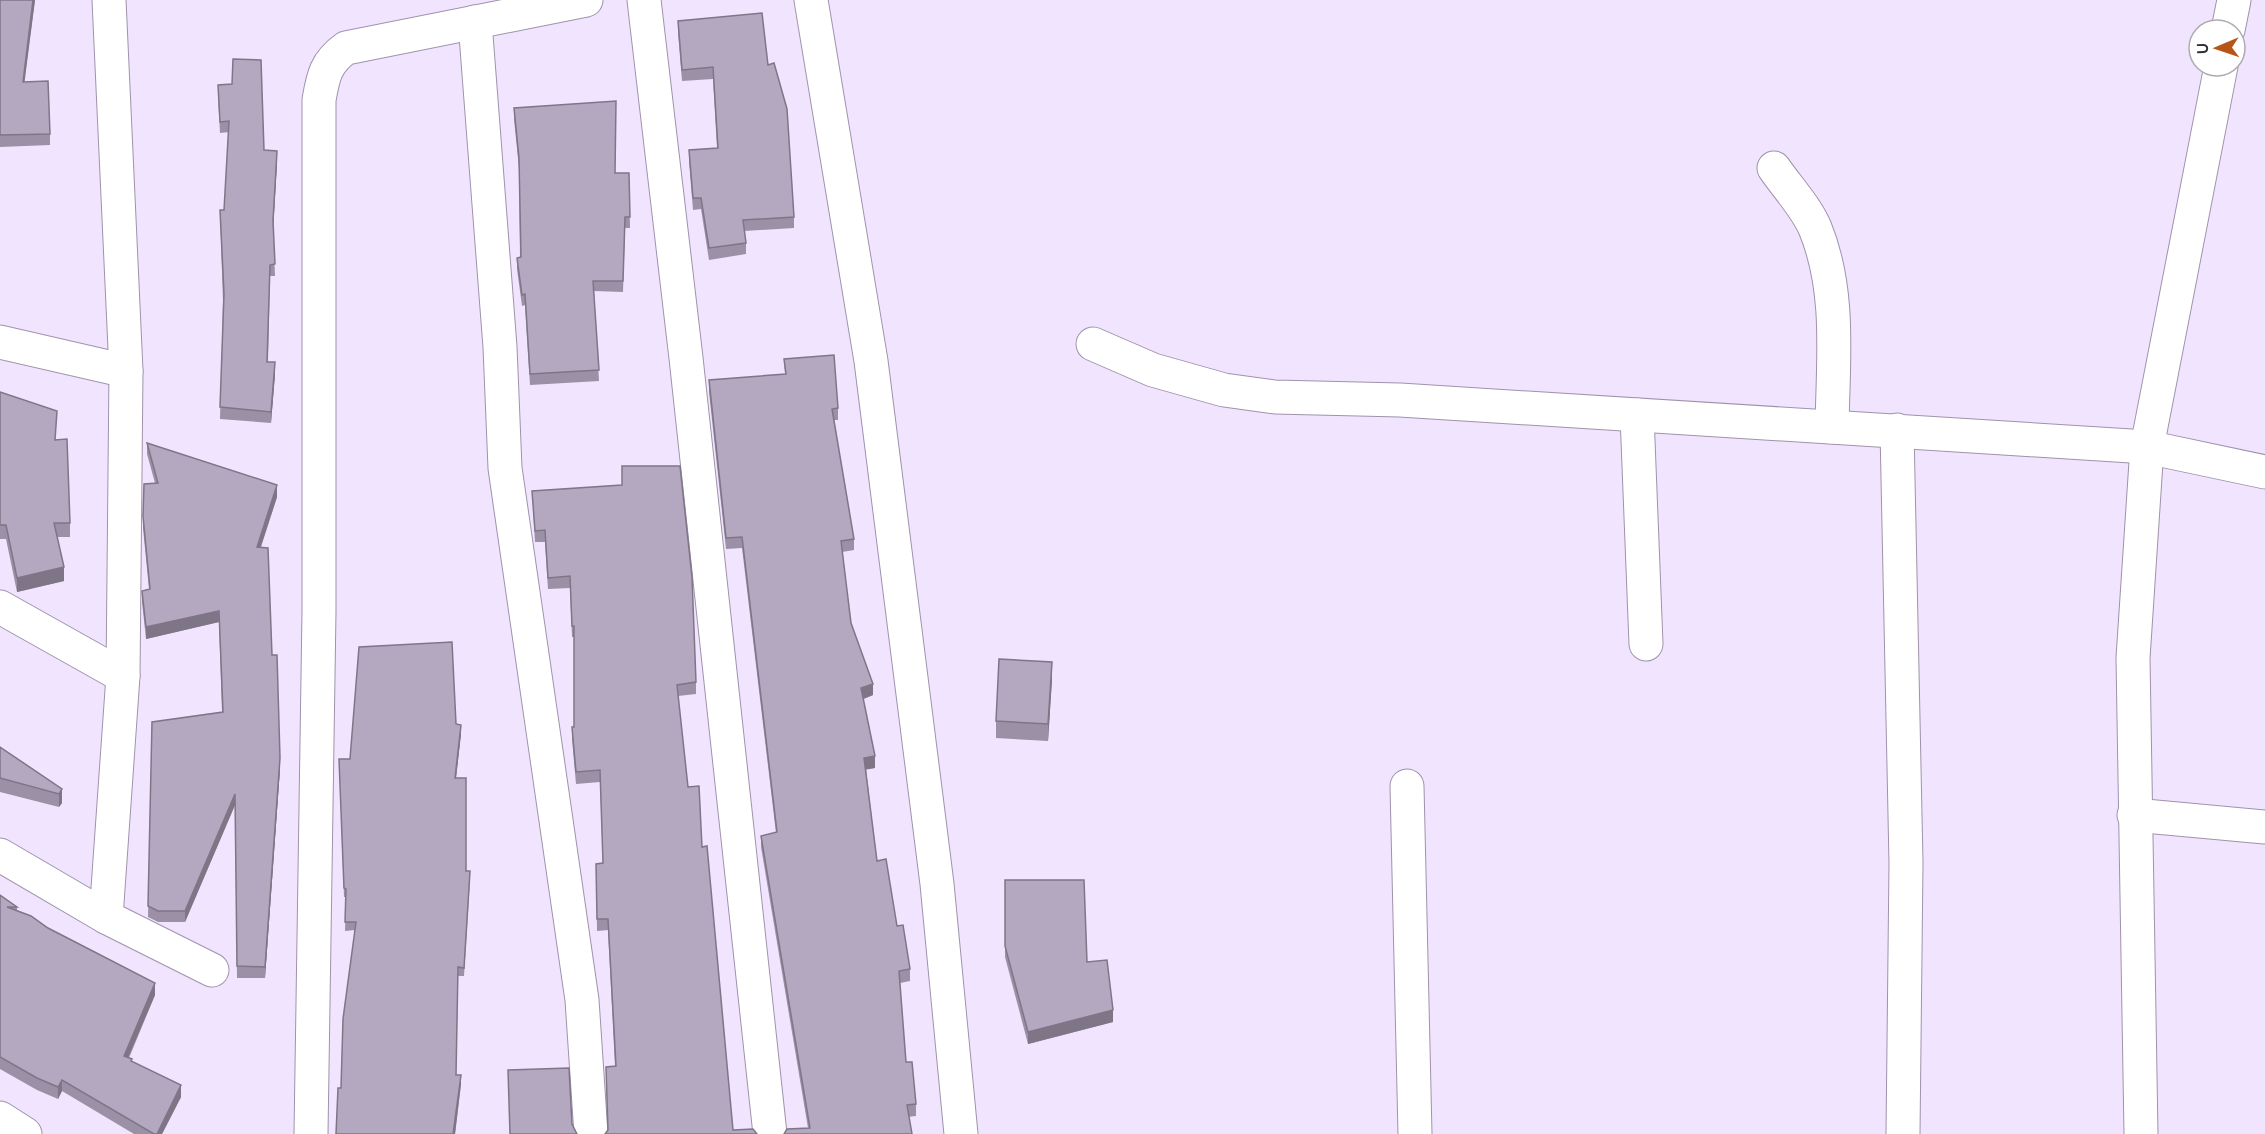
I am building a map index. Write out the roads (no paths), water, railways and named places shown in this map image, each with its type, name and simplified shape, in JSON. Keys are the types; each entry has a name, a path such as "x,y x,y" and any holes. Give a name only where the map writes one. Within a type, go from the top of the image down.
{"street":[{"path":"106,917 123,676 126,371 109,0"},
{"path":"644,0 688,370 770,1134"},
{"path":"811,0 871,361 937,884 961,1134"},
{"path":"2230,18 2234,0"},
{"path":"311,1134 319,611 319,100 323,74 331,58 346,48 568,2"},
{"path":"475,22 500,346 505,468 582,1000 591,1134"},
{"path":"2141,1134 2133,658 2147,447 2219,78"},
{"path":"1774,168 1814,226 1827,265 1834,326 1832,427"},
{"path":"0,342 126,371"},
{"path":"1093,344 1163,372 1224,390 1275,397 1400,400 2147,447 2265,472"},
{"path":"1637,415 1646,644"},
{"path":"1897,430 1906,863 1903,1134"},
{"path":"0,607 123,676"},
{"path":"1407,786 1415,1134"},
{"path":"2134,815 2265,827"},
{"path":"0,855 106,917 212,970"},
{"path":"0,1118 25,1134"}]}
